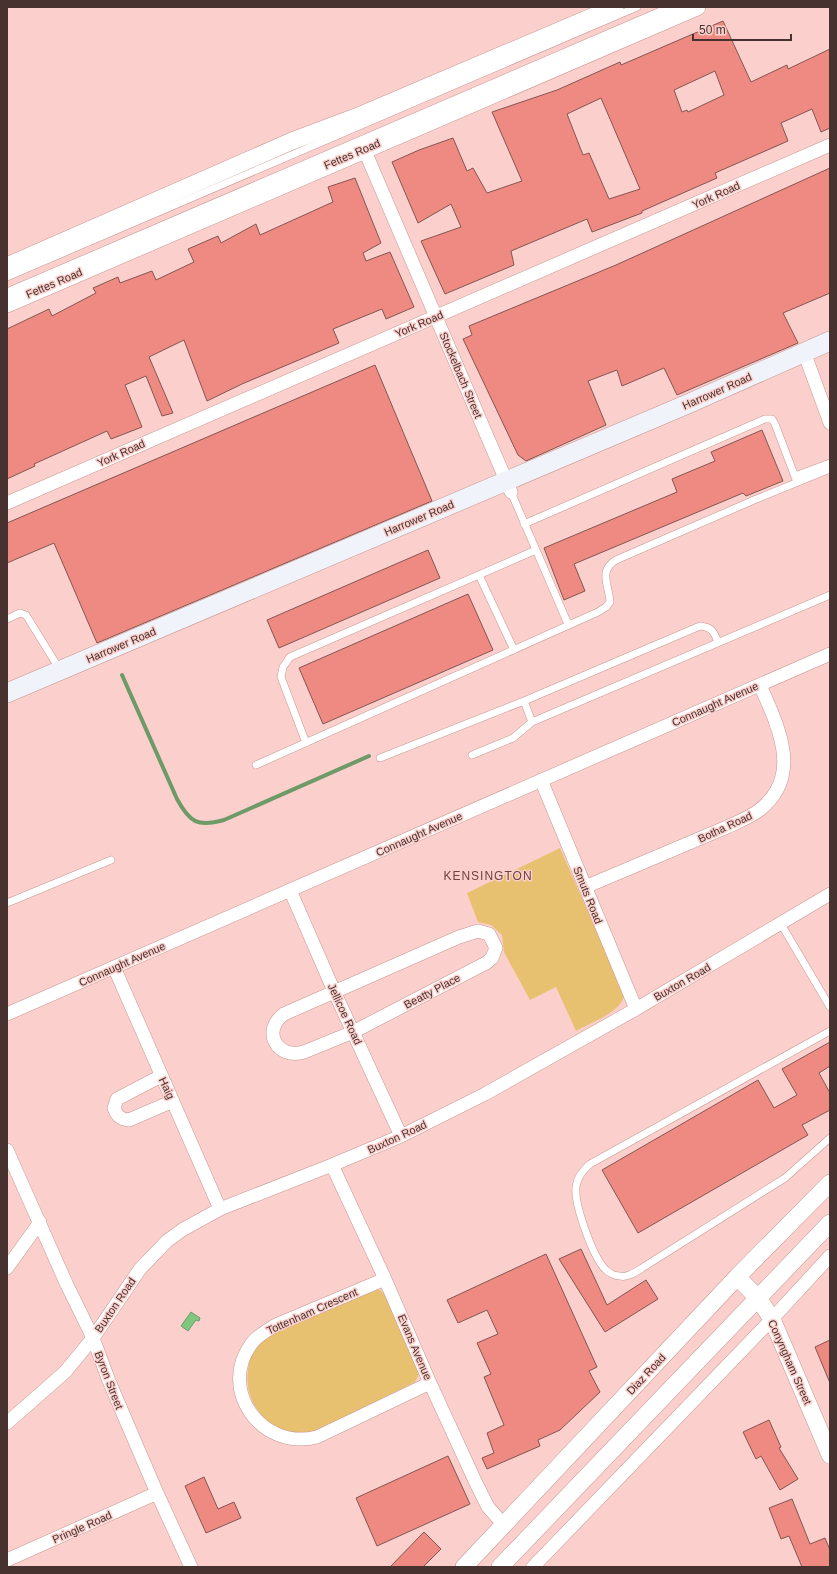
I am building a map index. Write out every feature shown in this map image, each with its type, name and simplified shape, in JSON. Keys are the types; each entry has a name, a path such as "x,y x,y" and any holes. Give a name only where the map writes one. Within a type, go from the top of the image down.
{"main road":[{"name":"Harrower Road","path":"7,693 509,486 659,430 806,358 830,341"},
{"name":"Harrower Road","path":"806,358 830,354"},
{"name":"Harrower Road","path":"7,704 356,553 405,537 509,486"}],"street":[{"path":"7,266 292,142 615,7"},
{"name":"Fettes Road","path":"7,304 364,149 697,7"},
{"name":"York Road","path":"7,503 830,145"},
{"name":"Stockelbach Street","path":"364,149 509,486"},
{"path":"806,358 830,423"},
{"name":"Connaught Avenue","path":"7,1014 830,654"},
{"name":"Botha Road","path":"585,887 741,820 758,810 768,801 776,791 782,779 784,751 773,716 760,685"},
{"name":"Smuts Road","path":"541,780 636,1009"},
{"name":"Jellicoe Road","path":"290,890 334,991 401,1136"},
{"name":"Buxton Road","path":"7,1423 65,1372 93,1338 146,1263 168,1241 182,1230 220,1209 401,1136 485,1094 636,1009 830,894"},
{"name":"Beatty Place","path":"484,932 489,934 496,948 495,953 486,963 354,1032 296,1054 285,1052 276,1043 273,1036 273,1029 280,1017 334,991 471,933 484,932"},
{"name":"Haig","path":"114,967 220,1209"},
{"path":"161,1076 117,1099 114,1108 116,1114 122,1119 129,1120 173,1101"},
{"name":"Byron Street","path":"7,1150 67,1286 93,1338 108,1381 156,1493 191,1567"},
{"name":"Evans Avenue","path":"332,1165 485,1501 503,1524"},
{"name":"Diaz Road","path":"464,1567 737,1277 830,1183"},
{"path":"7,1268 40,1222"},
{"path":"500,1567 830,1223"},
{"path":"533,1567 772,1319 830,1256"},
{"name":"Conyngham Street","path":"737,1277 758,1298 772,1319 830,1454"},
{"name":"Tottenham Crescent","path":"385,1279 276,1325 252,1342 245,1354 241,1366 240,1384 243,1400 249,1411 260,1423 273,1433 286,1438 305,1440 317,1437 430,1383"},
{"name":"Pringle Road","path":"7,1560 156,1493"}],"lane":[{"path":"7,277 637,7"},
{"path":"7,292 670,7"},
{"path":"524,524 765,418 772,420 775,424 796,479"},
{"path":"256,765 606,608 610,602 605,581 606,571 610,564 616,560 830,463"},
{"path":"796,479 830,469"},
{"path":"509,486 568,624"},
{"path":"306,743 281,677 283,667 290,657 536,550"},
{"path":"479,575 514,650"},
{"path":"472,755 513,738 532,722 830,595"},
{"path":"7,619 20,613 26,615 60,670"},
{"path":"380,758 524,701 700,626 713,630 718,642"},
{"path":"524,701 532,722"},
{"path":"7,903 111,860"},
{"path":"781,924 830,1007"},
{"path":"830,1031 590,1164 581,1173 576,1186 576,1197 580,1218 601,1264 612,1274 620,1277 627,1276 785,1178 830,1138"}],"shaded area":[{"path":"560,848 624,994 623,1000 613,1011 576,1031 556,987 530,1000 504,952 502,935 491,925 478,922 467,893"},
{"path":"373,1289 380,1290 386,1296 420,1372 415,1382 308,1435 295,1434 272,1424 255,1407 250,1395 248,1370 253,1350 257,1344 269,1335"},
{"path":"191,1312 200,1318 199,1321 196,1320 188,1331 181,1326"}],"building":[{"path":"723,21 751,82 787,65 788,69 830,49 830,128 821,132 812,109 781,123 788,141 715,173 717,178 642,211 642,213 592,232 587,219 511,251 514,265 445,294 421,241 461,227 451,204 418,223 392,162 419,150 453,138 467,171 473,168 487,193 522,181 492,112 557,90 620,62 621,65","holes":["715,71 724,95 688,112 687,110 682,112 674,90","601,98 640,189 609,199 589,153 583,155 567,114"]},
{"path":"830,168 830,293 783,313 798,343 677,395 664,368 622,386 617,370 588,381 606,425 526,461 518,455 463,339 472,335 469,326 616,265"},
{"path":"355,178 381,243 363,253 366,261 390,252 414,307 386,319 382,309 333,329 339,343 242,384 207,401 184,340 149,357 173,413 162,416 146,376 125,385 142,427 111,439 107,431 34,464 35,466 7,479 7,329 49,309 52,316 96,293 93,288 118,277 120,283 152,271 156,280 194,262 188,249 218,236 221,243 256,224 260,235 333,202 328,187"},
{"path":"375,365 432,501 97,643 54,543 7,563 7,523"},
{"path":"762,430 783,481 746,496 743,493 574,564 585,591 564,600 544,548 677,492 672,479 715,461 711,452"},
{"path":"428,550 440,578 279,648 267,620"},
{"path":"468,594 493,650 323,724 299,668"},
{"path":"830,1042 830,1066 819,1073 830,1093 830,1110 802,1125 808,1135 638,1233 602,1170 758,1080 774,1108 797,1095 782,1069"},
{"path":"581,1249 607,1305 646,1280 658,1299 605,1332 559,1259"},
{"path":"546,1254 597,1367 589,1371 600,1392 560,1430 538,1440 540,1446 487,1469 482,1458 494,1453 487,1433 504,1425 484,1377 491,1374 477,1343 498,1334 487,1310 458,1323 447,1300"},
{"path":"830,1340 830,1383 815,1347"},
{"path":"769,1420 781,1447 779,1448 798,1479 780,1490 761,1456 756,1459 743,1432"},
{"path":"448,1456 470,1504 377,1546 356,1498"},
{"path":"204,1477 218,1509 234,1502 241,1518 206,1533 185,1486"},
{"path":"792,1499 810,1544 825,1538 830,1550 830,1567 802,1567 789,1536 781,1539 769,1508"},
{"path":"424,1532 441,1549 423,1567 390,1567"}],"waterway":[{"path":"122,675 177,799 186,813 191,818 201,823 224,820 369,756"}],"district":[{"name":"KENSINGTON","path":"488,876"}]}
